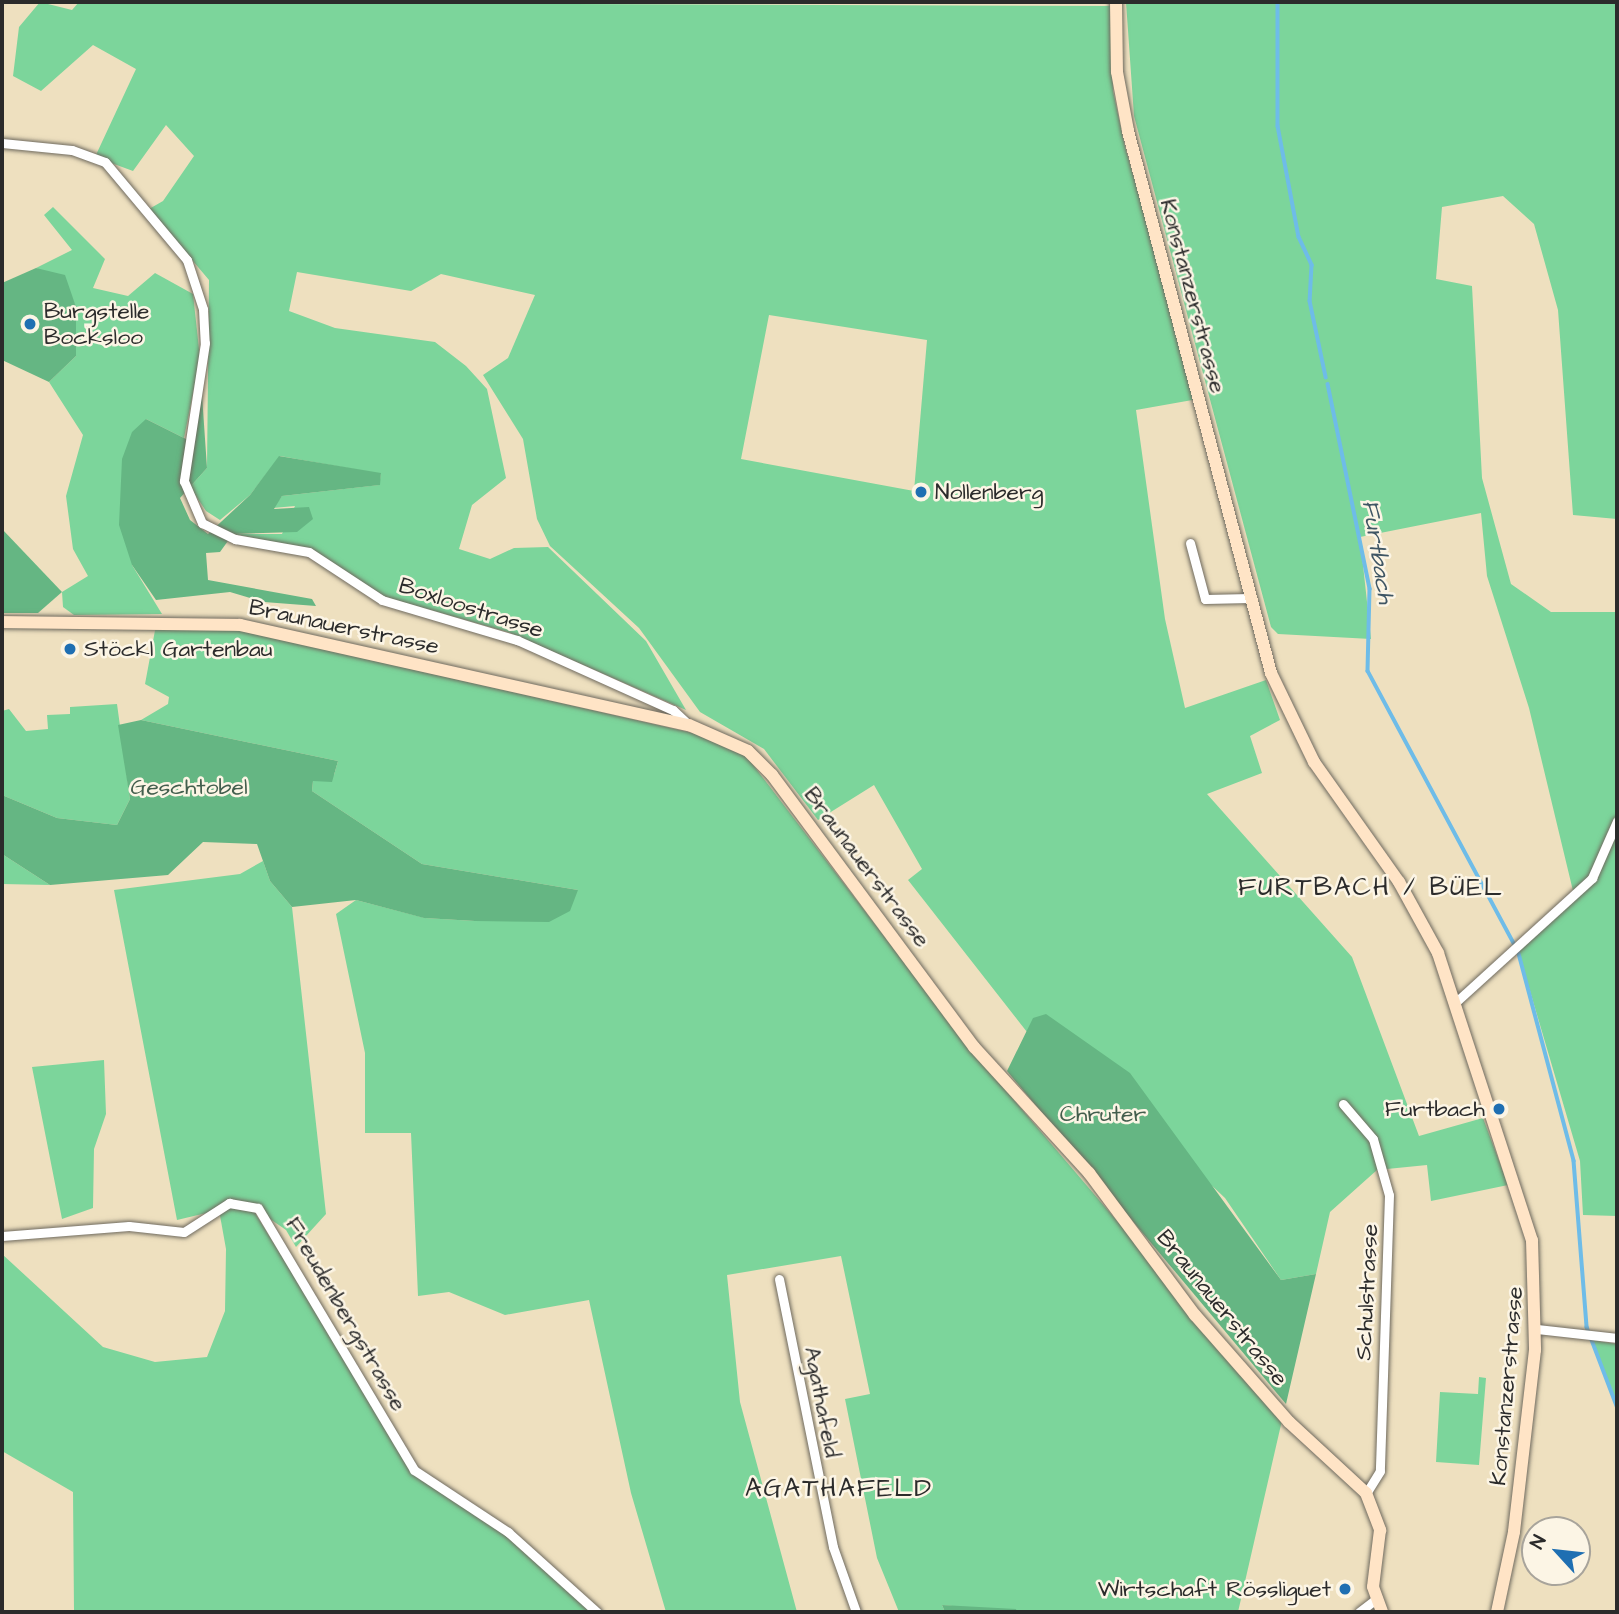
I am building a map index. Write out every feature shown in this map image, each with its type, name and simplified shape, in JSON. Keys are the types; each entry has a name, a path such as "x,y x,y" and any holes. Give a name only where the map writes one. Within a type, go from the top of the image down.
{"street":[{"name":"Konstanzerstrasse","path":"1116,2 1126,121 1250,598 1290,719 1415,909 1457,1001 1532,1240 1537,1329 1514,1532 1497,1612"},
{"name":"Boxloostrasse","path":"2,143 72,150 105,162 187,260 203,309 205,343 184,481 202,523 234,539 309,552 382,600 527,644 673,710 689,725"},
{"path":"1190,543 1205,599 1250,598"},
{"name":"Braunauerstrasse","path":"2,622 240,625 689,725 730,740 767,768 974,1047 1089,1173 1195,1315 1289,1422 1366,1493 1380,1530 1375,1600"},
{"path":"1457,1001 1592,878 1617,821"},
{"name":"Schulstrasse","path":"1343,1104 1373,1139 1389,1195 1380,1471 1366,1493"},
{"name":"Freudenbergstrasse","path":"2,1236 129,1226 184,1232 229,1203 258,1208 278,1233 414,1470 508,1532 597,1612"},
{"name":"Agathafeld","path":"779,1279 833,1547 856,1612"},
{"path":"1537,1329 1582,1331 1617,1338"},
{"path":"1359,1612 1375,1600 1382,1612"}],"green space":[{"path":"40,2 72,10 79,2 1111,6 1113,91 1125,147 1198,399 1136,410 1165,619 1185,708 1266,680 1280,720 1250,736 1262,773 1207,794 1352,957 1419,1136 1483,1118 1508,1185 1431,1201 1427,1165 1377,1170 1330,1212 1316,1274 1281,1280 1225,1198 1034,1018 1027,1032 908,880 922,869 874,785 818,820 764,749 700,712 639,628 550,546 537,519 523,439 483,375 508,358 535,295 441,274 411,291 297,272 289,311 335,328 435,342 466,366 487,389 506,478 472,505 459,549 490,559 514,548 548,547 646,641 686,710 508,632 385,597 310,549 233,534 282,534 295,506 273,508 282,496 379,485 381,474 280,456 250,495 220,520 206,511 190,487 207,468 209,280 149,209 163,201 194,156 166,125 133,171 95,157 136,69 93,45 41,91 13,76 19,27","holes":["769,315 927,340 914,491 741,459"]},
{"path":"1126,2 1617,2 1617,519 1573,515 1558,310 1534,224 1503,196 1442,207 1436,279 1472,286 1482,478 1511,584 1551,612 1617,612 1617,1216 1583,1215 1580,1161 1518,950 1574,895 1529,708 1487,576 1481,513 1360,537 1371,639 1278,634 1271,627 1134,116"},
{"path":"53,207 105,259 93,288 128,296 155,273 193,294 200,358 184,438 146,419 132,565 162,614 74,615 63,607 62,592 88,576 73,549 66,496 83,435 49,382 76,356 76,307 64,281 36,268 72,250 44,215"},
{"path":"36,268 65,275 76,307 76,356 49,382 2,360 2,283"},
{"path":"202,395 207,468 180,498 190,520 208,534 250,495 279,456 381,473 380,485 282,496 274,509 309,507 313,519 297,532 233,534 220,552 206,553 208,580 312,599 316,606 264,602 230,592 156,600 132,565 119,525 122,459 132,432 146,419 194,443"},
{"path":"2,529 62,592 38,613 2,613"},
{"path":"156,625 239,630 710,737 747,757 968,1046 1283,1416 1238,1612 1017,1612 942,1605 945,1612 899,1612 877,1558 845,1399 870,1394 841,1256 727,1275 740,1402 797,1612 666,1612 631,1493 589,1300 505,1315 449,1292 418,1296 411,1133 365,1133 365,1053 336,914 356,900 425,918 475,921 578,890 422,864 312,791 313,781 334,775 338,761 141,720 168,704 169,697 145,684"},
{"path":"117,704 130,799 117,825 57,818 2,795 2,711 9,709 26,731 48,729 47,715 70,714 70,707"},
{"name":"Geschtobel","path":"141,720 338,761 332,782 313,781 312,791 422,864 578,890 570,911 549,922 475,921 424,918 356,900 292,907 270,881 257,844 203,842 168,875 50,885 2,854 2,795 57,818 117,825 130,799 118,725"},
{"path":"2,854 50,885 2,884"},
{"path":"263,861 270,881 292,907 326,1214 296,1247 286,1230 250,1205 414,1470 499,1526 597,1612 74,1612 73,1492 2,1451 2,1254 103,1347 155,1362 207,1357 225,1311 226,1249 219,1210 177,1220 114,890 240,874"},
{"name":"Chruter","path":"1046,1014 1130,1073 1281,1280 1316,1274 1286,1404 1007,1071 1033,1018"},
{"path":"104,1060 106,1114 94,1149 93,1208 62,1219 32,1067"},
{"path":"1591,1340 1617,1344 1617,1406 1610,1388"},
{"path":"1479,1377 1486,1378 1479,1465 1436,1462 1440,1392 1478,1394"},
{"path":"942,1605 1016,1609 1017,1612 945,1612"}],"waterway":[{"name":"Furtbach","path":"1278,2 1278,126 1299,237 1312,265 1310,301 1326,377"},
{"name":"Furtbach","path":"1328,384 1370,589 1368,671 1514,943"},
{"name":"Furtbach","path":"1518,950 1574,1161 1587,1327 1617,1406"}],"place":[{"name":"Burgstelle Bocksloo","path":"30,324"},
{"name":"Nollenberg","path":"921,492"},
{"name":"Stöckl Gartenbau","path":"70,649"},
{"name":"Furtbach","path":"1499,1109"},
{"name":"Wirtschaft Rössliguet","path":"1345,1589"}],"district":[{"name":"FURTBACH / BÜEL","path":"1371,888"},
{"name":"AGATHAFELD","path":"839,1489"}]}
